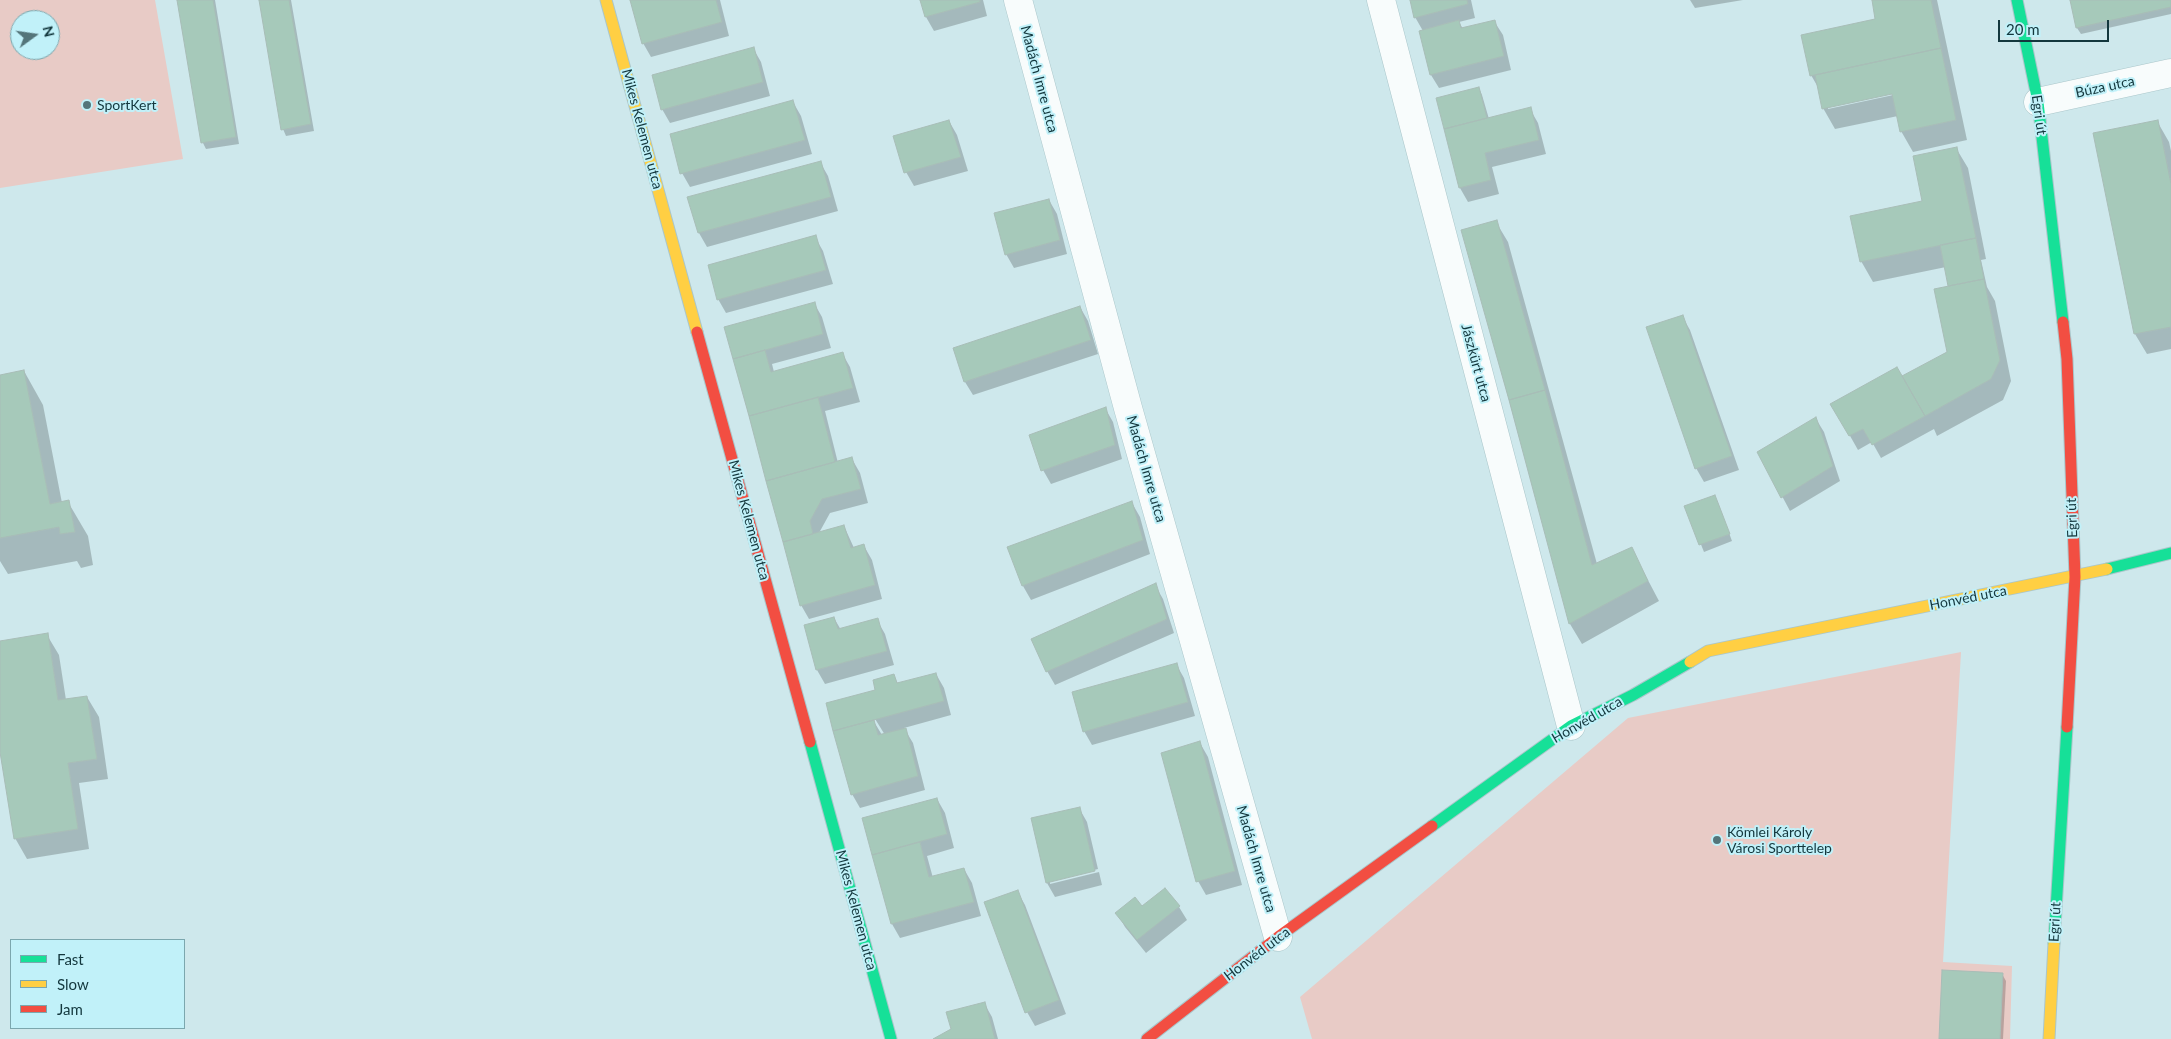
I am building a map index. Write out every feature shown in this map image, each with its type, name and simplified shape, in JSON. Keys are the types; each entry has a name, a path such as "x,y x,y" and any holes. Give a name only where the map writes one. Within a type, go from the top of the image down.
{"street":[{"name":"Mikes Kelemen utca","path":"606,0 891,1039"},
{"name":"Madách Imre utca","path":"1020,0 1128,408 1278,938"},
{"name":"Jászkürt utca","path":"1381,0 1571,726"},
{"name":"Egri út","path":"2017,0 2038,102 2067,359 2075,577 2049,1039"},
{"name":"Búza utca","path":"2038,102 2171,73"},
{"name":"Honvéd utca","path":"1147,1039 1278,938 1571,726 1633,694 1708,651 2075,577 2171,552"}],"shaded area":[{"name":"SportKert","path":"0,0 155,0 183,159 0,188"},
{"name":"Kömlei Károly Városi Sporttelep","path":"1961,652 1943,962 2012,966 2010,1039 1312,1039 1300,997 1628,718"}],"building":[{"path":"177,0 213,0 236,137 201,143"},
{"path":"259,0 289,0 311,124 281,130"},
{"path":"630,0 716,0 722,22 642,44"},
{"path":"920,0 980,0 980,2 925,17"},
{"path":"1410,0 1467,0 1468,4 1414,18"},
{"path":"1872,0 1931,0 1941,48 1810,76 1801,35 1875,19"},
{"path":"2070,0 2171,0 2171,7 2076,28"},
{"path":"1459,20 1461,28 1495,20 1504,56 1430,75 1419,31"},
{"path":"754,47 763,82 661,110 652,75"},
{"path":"1941,48 1956,120 1900,132 1892,94 1822,109 1815,75"},
{"path":"1479,87 1487,118 1444,129 1436,98"},
{"path":"793,100 805,140 680,174 670,134"},
{"path":"1531,107 1539,140 1485,153 1491,180 1459,188 1444,129"},
{"path":"949,120 961,157 904,173 893,136"},
{"path":"2158,120 2171,184 2171,327 2134,334 2093,133"},
{"path":"1957,147 1976,238 1860,262 1850,216 1922,201 1913,156"},
{"path":"821,161 831,197 698,233 687,197"},
{"path":"1049,199 1060,240 1005,255 994,213"},
{"path":"1497,220 1545,390 1509,400 1461,230"},
{"path":"816,235 826,270 717,300 708,265"},
{"path":"1976,238 1984,279 1948,286 1940,245"},
{"path":"1984,279 2000,360 1991,379 1925,416 1902,376 1947,352 1934,289"},
{"path":"815,302 823,334 733,359 724,327"},
{"path":"1080,306 1091,340 964,382 953,348"},
{"path":"1683,315 1732,456 1695,469 1646,327"},
{"path":"765,350 771,372 843,352 853,388 749,416 733,359"},
{"path":"1897,367 1925,416 1872,445 1863,429 1849,436 1830,404"},
{"path":"24,370 50,504 69,500 75,532 60,534 59,527 0,538 0,375"},
{"path":"1545,390 1592,565 1632,547 1648,581 1569,624 1509,400"},
{"path":"818,397 835,462 766,481 749,416"},
{"path":"1106,407 1115,445 1041,471 1029,435"},
{"path":"1816,417 1833,466 1781,498 1757,452"},
{"path":"852,457 861,489 822,499 810,521 813,534 783,542 766,481"},
{"path":"1715,495 1730,534 1699,545 1684,506"},
{"path":"1132,501 1143,540 1022,586 1007,547"},
{"path":"844,525 851,548 864,544 875,585 800,606 783,542"},
{"path":"1156,583 1167,619 1046,672 1031,639"},
{"path":"834,617 838,629 878,618 887,651 816,670 804,625"},
{"path":"48,633 58,700 87,696 97,759 68,763 78,829 14,839 0,752 0,641"},
{"path":"1177,663 1188,702 1083,732 1072,692"},
{"path":"936,673 944,701 833,731 826,703 875,690 873,680 894,674 897,683"},
{"path":"874,720 878,735 906,728 918,776 851,795 833,731"},
{"path":"1200,741 1235,871 1196,882 1161,753"},
{"path":"937,798 947,834 872,855 862,818"},
{"path":"1080,807 1095,871 1046,883 1031,818"},
{"path":"920,842 929,877 964,868 974,902 891,924 872,855"},
{"path":"1165,888 1180,906 1137,940 1115,913 1135,897 1142,906"},
{"path":"1018,890 1059,1000 1025,1013 984,902"},
{"path":"1942,970 2003,973 2000,1039 1939,1039"},
{"path":"985,1002 995,1039 933,1039 951,1029 946,1012"}],"traffic: fast":[{"path":"2017,0 2038,102 2063,322"},
{"path":"2107,569 2171,553"},
{"path":"1432,826 1571,726 1633,695 1690,662"},
{"path":"2054,943 2067,727"},
{"path":"810,742 891,1039"}],"traffic: slow":[{"path":"606,0 697,332"},
{"path":"1690,662 1708,651 2107,569"},
{"path":"2049,1039 2054,943"}],"traffic: jam":[{"path":"2063,322 2067,359 2075,577 2067,727"},
{"path":"697,332 810,742"},
{"path":"1147,1039 1278,937 1432,826"}],"place":[{"name":"SportKert","path":"87,105"},
{"name":"Kömlei Károly Városi Sporttelep","path":"1717,840"}]}
